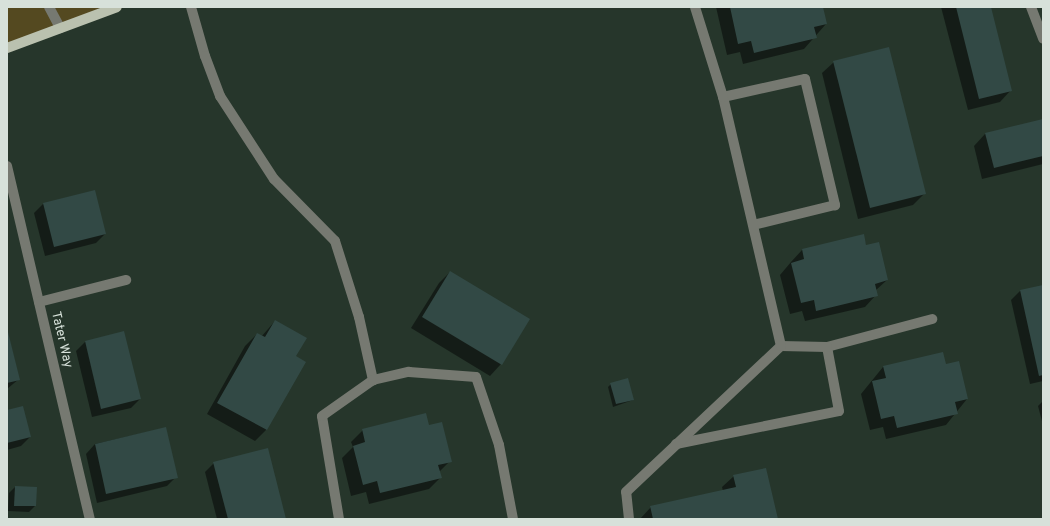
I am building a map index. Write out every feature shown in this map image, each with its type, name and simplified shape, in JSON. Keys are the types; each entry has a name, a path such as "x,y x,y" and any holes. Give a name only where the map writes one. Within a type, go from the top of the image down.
{"main road":[{"path":"7,48 117,7"}],"street":[{"path":"49,7 60,28"},
{"path":"191,7 205,56 220,96 274,179 335,241 359,317 373,380"},
{"path":"695,7 723,97 781,346"},
{"path":"1031,7 1043,39"},
{"path":"723,97 805,79 835,205 753,225"},
{"name":"Tater Way","path":"7,166 90,519"},
{"path":"39,302 126,280"},
{"path":"629,519 626,492 781,346 827,347 932,318"},
{"path":"676,444 839,411 827,347"},
{"path":"339,519 322,416 373,380 409,372 476,377 499,445 513,519"}],"shaded area":[{"path":"7,7 125,7 7,48"}],"building":[{"path":"730,7 823,7 827,24 814,27 817,38 754,53 751,41 738,44"},
{"path":"956,7 991,7 1012,91 979,99"},
{"path":"889,47 926,194 870,208 833,61"},
{"path":"1043,119 1043,156 994,168 985,133"},
{"path":"95,190 106,234 54,247 43,203"},
{"path":"864,234 866,245 879,242 888,280 875,284 878,296 816,311 814,300 801,303 791,263 804,259 802,249"},
{"path":"450,271 530,319 502,365 422,317"},
{"path":"1043,285 1043,375 1039,376 1020,290"},
{"path":"275,320 307,338 296,356 306,362 267,430 217,403 257,333 265,337"},
{"path":"7,328 20,380 7,383"},
{"path":"124,331 141,399 101,409 85,341"},
{"path":"943,352 946,364 959,361 968,399 955,402 958,414 897,428 894,416 881,419 872,381 886,378 883,366"},
{"path":"628,378 634,400 616,404 610,383"},
{"path":"23,406 31,437 7,443 7,410"},
{"path":"426,413 429,425 442,422 452,462 438,465 442,478 380,493 377,481 363,485 353,446 365,442 362,429"},
{"path":"166,427 178,478 106,494 95,444"},
{"path":"268,448 286,519 228,519 213,462"},
{"path":"766,468 778,519 653,519 650,506 736,487 733,475"},
{"path":"15,486 37,487 36,506 14,506"}]}
